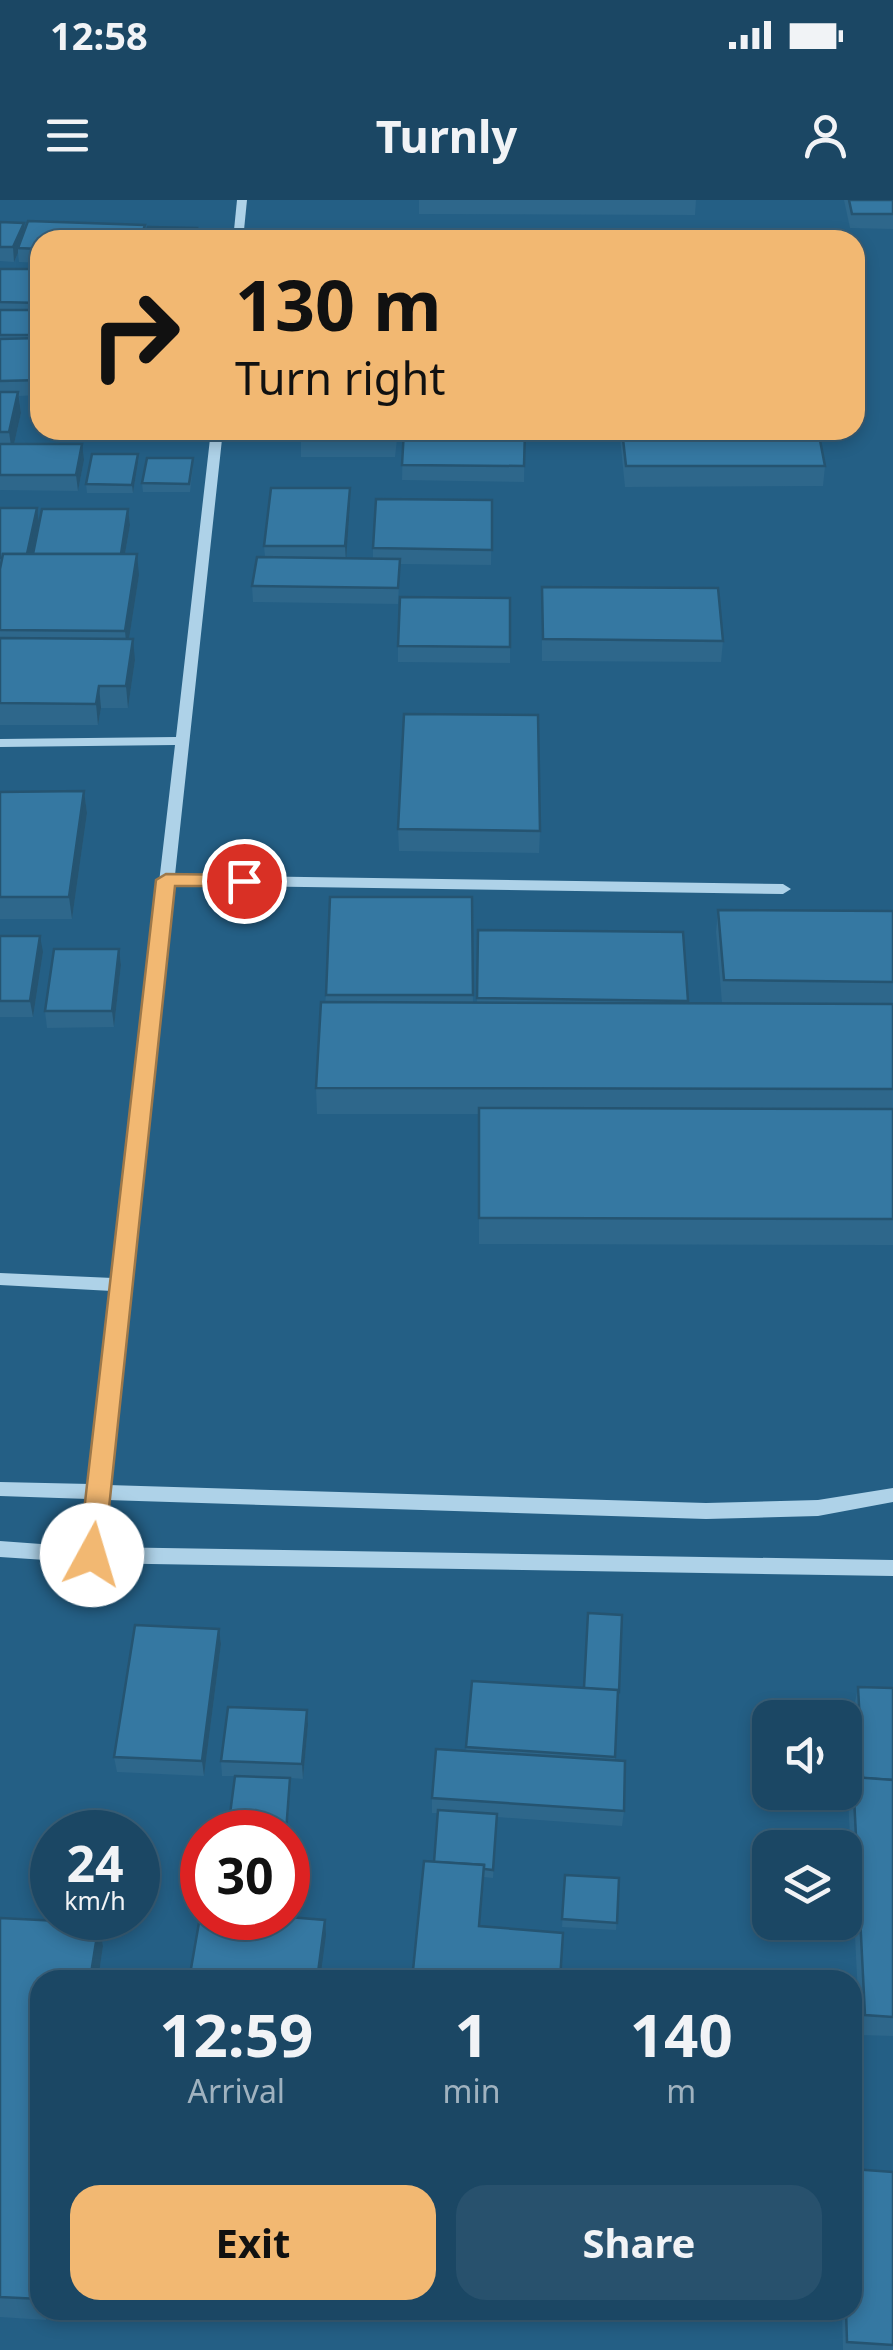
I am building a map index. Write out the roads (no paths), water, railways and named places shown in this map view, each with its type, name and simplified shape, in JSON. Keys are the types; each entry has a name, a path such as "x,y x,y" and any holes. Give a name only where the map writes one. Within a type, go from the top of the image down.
{"street":[{"path":"239,230 242,200"},
{"path":"92,1555 216,440"},
{"path":"0,743 182,741"},
{"path":"166,880 784,889"},
{"path":"0,1279 121,1286"},
{"path":"0,1488 706,1511 818,1508 893,1495"},
{"path":"0,1549 92,1555 893,1568"}]}
